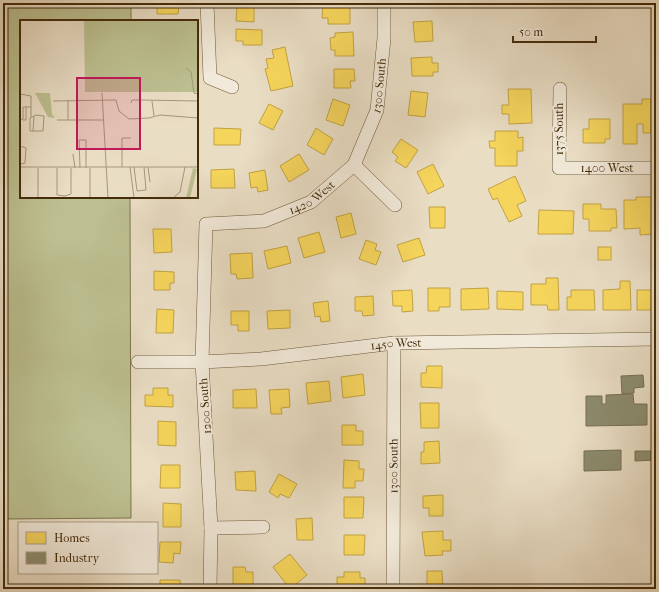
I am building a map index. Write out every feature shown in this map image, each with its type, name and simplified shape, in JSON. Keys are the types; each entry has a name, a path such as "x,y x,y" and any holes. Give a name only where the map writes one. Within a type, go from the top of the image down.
{"street":[{"path":"207,3 210,78 232,87"},
{"name":"1300 South","path":"354,165 377,110 384,38 384,3"},
{"name":"1375 South","path":"559,168 560,89"},
{"path":"354,165 395,205"},
{"name":"1420 West","path":"206,224 264,221 278,216 310,202 354,165"},
{"name":"1400 West","path":"559,168 656,168"},
{"name":"1200 South","path":"206,224 202,362 211,528 210,589"},
{"name":"1450 West","path":"138,362 202,362 261,359 394,343 656,339"},
{"name":"1300 South","path":"393,589 394,343"},
{"path":"211,528 263,527"}],"green space":[{"path":"3,3 131,3 131,20 20,20 20,198 130,198 131,518 3,519"}],"building: Homes":[{"path":"157,3 179,3 178,14 157,14"},
{"path":"237,3 254,3 254,22 236,21"},
{"path":"323,3 350,3 350,24 328,24 328,18 322,18"},
{"path":"416,3 432,3 432,6 416,6"},
{"path":"432,21 433,41 415,42 413,22"},
{"path":"236,29 262,30 262,45 243,45 243,41 236,41"},
{"path":"353,32 354,56 335,56 335,50 331,50 330,38 335,37 335,33"},
{"path":"285,47 293,86 271,91 265,69 268,68 266,59 274,58 272,50"},
{"path":"432,57 432,63 438,63 438,72 433,72 433,76 412,76 411,58"},
{"path":"334,69 354,69 355,81 350,81 351,88 334,88"},
{"path":"508,89 531,89 532,123 509,124 509,114 502,114 502,105 509,105"},
{"path":"411,91 428,93 425,117 408,115"},
{"path":"333,99 350,105 343,126 326,120"},
{"path":"642,99 651,99 651,133 643,133 643,124 637,124 637,144 623,144 623,104 642,104"},
{"path":"269,104 283,111 273,130 259,123"},
{"path":"589,119 610,119 610,139 605,139 605,143 583,143 583,129 589,129"},
{"path":"214,128 241,129 240,145 214,145"},
{"path":"316,128 333,139 324,155 307,145"},
{"path":"495,131 518,131 518,138 523,137 523,151 517,151 517,166 495,166 495,148 490,148 489,141 495,141"},
{"path":"401,139 418,150 406,168 395,161 398,157 392,152"},
{"path":"299,154 309,170 289,182 280,166"},
{"path":"433,164 444,186 428,194 417,172"},
{"path":"234,169 235,188 211,188 211,170"},
{"path":"265,170 268,190 258,192 257,187 251,188 249,173"},
{"path":"515,176 526,201 517,205 522,216 509,222 497,198 493,200 488,189"},
{"path":"636,197 653,197 654,234 640,235 640,228 624,229 624,200 636,200"},
{"path":"583,204 601,204 601,209 616,209 617,228 611,228 611,231 589,231 589,219 583,219"},
{"path":"429,207 445,207 445,228 430,228"},
{"path":"539,210 574,211 573,234 538,234"},
{"path":"351,213 356,234 341,238 336,217"},
{"path":"153,229 171,229 172,252 154,253"},
{"path":"319,232 325,252 304,258 298,238"},
{"path":"419,238 425,255 403,262 397,245"},
{"path":"366,240 377,244 375,250 381,252 376,265 359,259"},
{"path":"287,246 291,263 268,269 264,251"},
{"path":"598,247 611,247 611,260 598,260"},
{"path":"252,253 253,278 237,279 236,274 231,274 230,254"},
{"path":"154,271 174,272 174,283 170,283 170,290 154,290"},
{"path":"546,278 558,278 559,310 548,310 547,305 531,305 531,284 546,284"},
{"path":"620,281 630,281 631,310 603,310 603,290 620,289"},
{"path":"428,288 450,288 450,307 439,307 439,311 428,311"},
{"path":"488,288 489,309 461,310 461,289"},
{"path":"412,290 413,311 402,312 402,306 393,306 392,291"},
{"path":"571,290 594,290 595,310 567,310 567,297 571,297"},
{"path":"637,290 656,290 656,310 637,310"},
{"path":"497,291 523,292 523,310 497,309"},
{"path":"373,296 374,315 363,316 362,311 355,311 355,297"},
{"path":"328,301 330,321 321,322 320,316 315,317 313,303"},
{"path":"157,309 174,310 173,333 156,333"},
{"path":"290,310 290,328 268,329 267,311"},
{"path":"231,311 249,311 249,331 238,331 238,325 231,325"},
{"path":"427,366 442,366 442,388 421,387 421,373 426,373"},
{"path":"363,374 365,395 343,398 341,377"},
{"path":"329,381 331,401 308,404 306,383"},
{"path":"153,388 168,388 168,395 173,395 173,407 145,406 145,395 153,395"},
{"path":"256,389 257,408 233,408 233,390"},
{"path":"289,389 290,407 281,408 282,414 271,414 269,390"},
{"path":"420,403 439,403 439,428 421,428"},
{"path":"158,421 176,422 176,446 158,445"},
{"path":"342,425 356,425 356,431 363,431 363,445 342,445"},
{"path":"439,441 440,463 421,464 421,452 424,452 424,442"},
{"path":"344,460 359,461 359,469 364,469 363,481 355,481 355,488 343,488"},
{"path":"161,465 180,465 180,488 160,488"},
{"path":"255,471 256,491 236,490 235,472"},
{"path":"279,474 297,484 289,498 280,494 278,498 269,492"},
{"path":"443,495 443,516 429,516 429,508 423,508 423,496"},
{"path":"344,497 364,497 363,518 344,518"},
{"path":"163,503 181,504 181,527 163,527"},
{"path":"312,518 313,540 297,540 296,519"},
{"path":"443,531 443,540 451,540 451,551 442,551 443,555 425,556 422,532"},
{"path":"344,535 365,535 364,555 344,555"},
{"path":"160,542 181,542 180,554 174,553 173,563 159,562"},
{"path":"290,554 307,575 290,589 273,567"},
{"path":"233,567 245,567 246,572 253,572 253,589 233,589"},
{"path":"427,571 442,571 443,589 427,589"},
{"path":"344,572 360,572 360,578 365,578 365,589 337,589 337,577 344,577"},
{"path":"160,580 180,580 181,589 160,589"}],"building: Industry":[{"path":"643,375 644,387 634,388 634,393 622,394 621,376"},
{"path":"633,394 634,404 647,404 647,425 586,426 586,396 602,396 602,404 606,404 606,395"},
{"path":"621,450 621,470 584,471 584,451"},
{"path":"635,451 656,451 656,460 635,461"}]}
